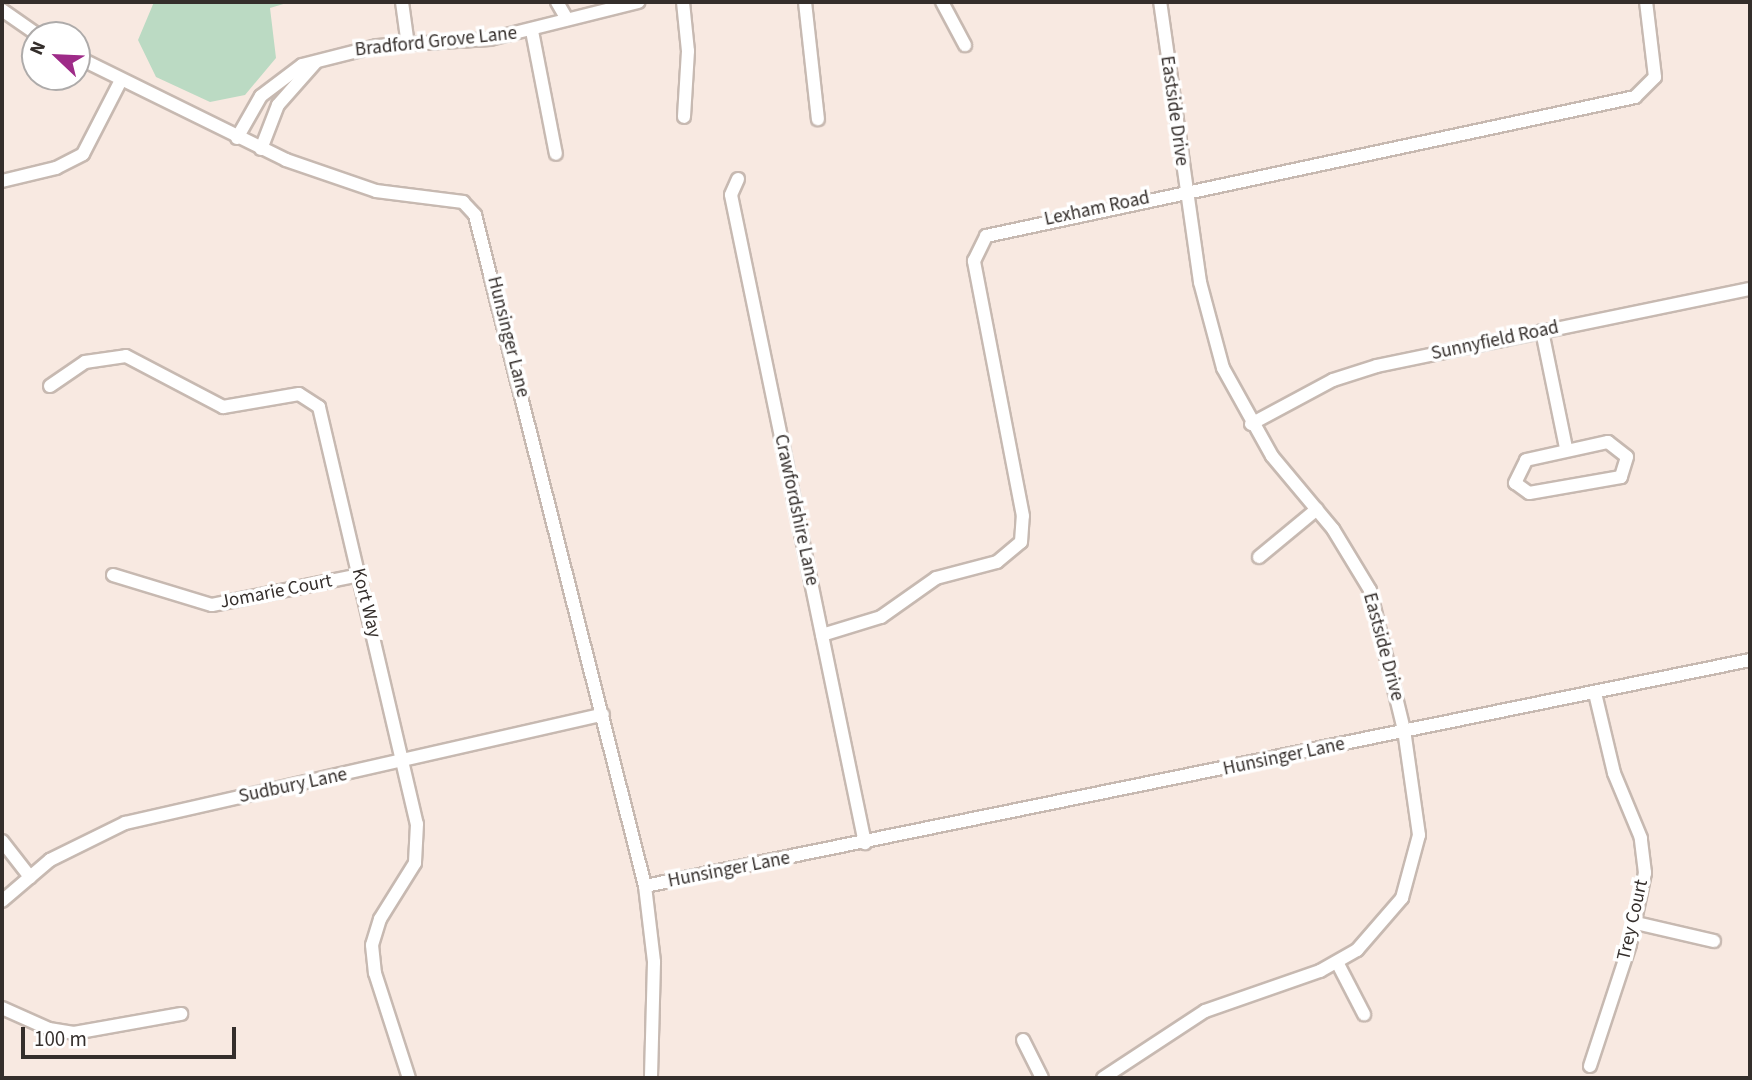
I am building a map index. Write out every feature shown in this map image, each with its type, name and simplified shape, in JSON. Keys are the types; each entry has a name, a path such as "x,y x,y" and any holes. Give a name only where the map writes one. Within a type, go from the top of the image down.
{"street":[{"path":"402,2 408,45"},
{"path":"557,2 567,19"},
{"name":"Bradford Grove Lane","path":"237,138 275,82 292,69 362,48 532,31 567,19 638,2"},
{"path":"683,2 688,51 684,117"},
{"path":"804,2 818,119"},
{"path":"942,2 965,45"},
{"name":"Eastside Drive","path":"1103,1078 1223,1002 1337,962 1382,926 1413,869 1420,818 1404,730 1370,590 1317,509 1251,425 1232,391 1211,331 1185,190 1160,2"},
{"name":"Lexham Road","path":"822,635 881,617 936,578 997,562 1021,542 1023,516 976,284 978,245 997,230 1635,97 1655,77 1646,2"},
{"path":"2,10 21,23"},
{"path":"532,31 556,153"},
{"path":"261,149 278,105 316,62"},
{"name":"Hunsinger Lane","path":"91,64 261,149 376,191 463,202 475,215 645,886 864,844 1750,660"},
{"path":"2,181 57,168 83,154 121,80"},
{"name":"Crawfordshire Lane","path":"738,179 731,195 864,844"},
{"name":"Sunnyfield Road","path":"1251,425 1333,380 1377,366 1750,289"},
{"path":"1542,331 1566,448"},
{"name":"Kort Way","path":"50,386 85,362 126,356 223,407 299,394 314,400 405,761 418,851 380,919 372,956 408,1078"},
{"path":"1608,442 1621,448 1628,465 1612,480 1543,491 1529,493 1515,483 1525,460 1566,448 1608,442"},
{"path":"1259,557 1317,509"},
{"name":"Jomarie Court","path":"113,575 212,604 359,575"},
{"name":"Trey Court","path":"1590,1066 1636,923 1645,873 1641,838 1614,773 1595,693"},
{"name":"Sudbury Lane","path":"2,901 74,846 125,823 603,714"},
{"path":"2,841 30,877"},
{"path":"645,886 654,962 651,1078"},
{"path":"1636,923 1714,941"},
{"path":"1337,962 1364,1014"},
{"path":"2,1008 49,1029 74,1033 181,1014"},
{"path":"1023,1040 1042,1078"}],"green space":[{"path":"154,2 290,2 270,8 276,58 245,95 210,102 156,77 138,40"}]}
